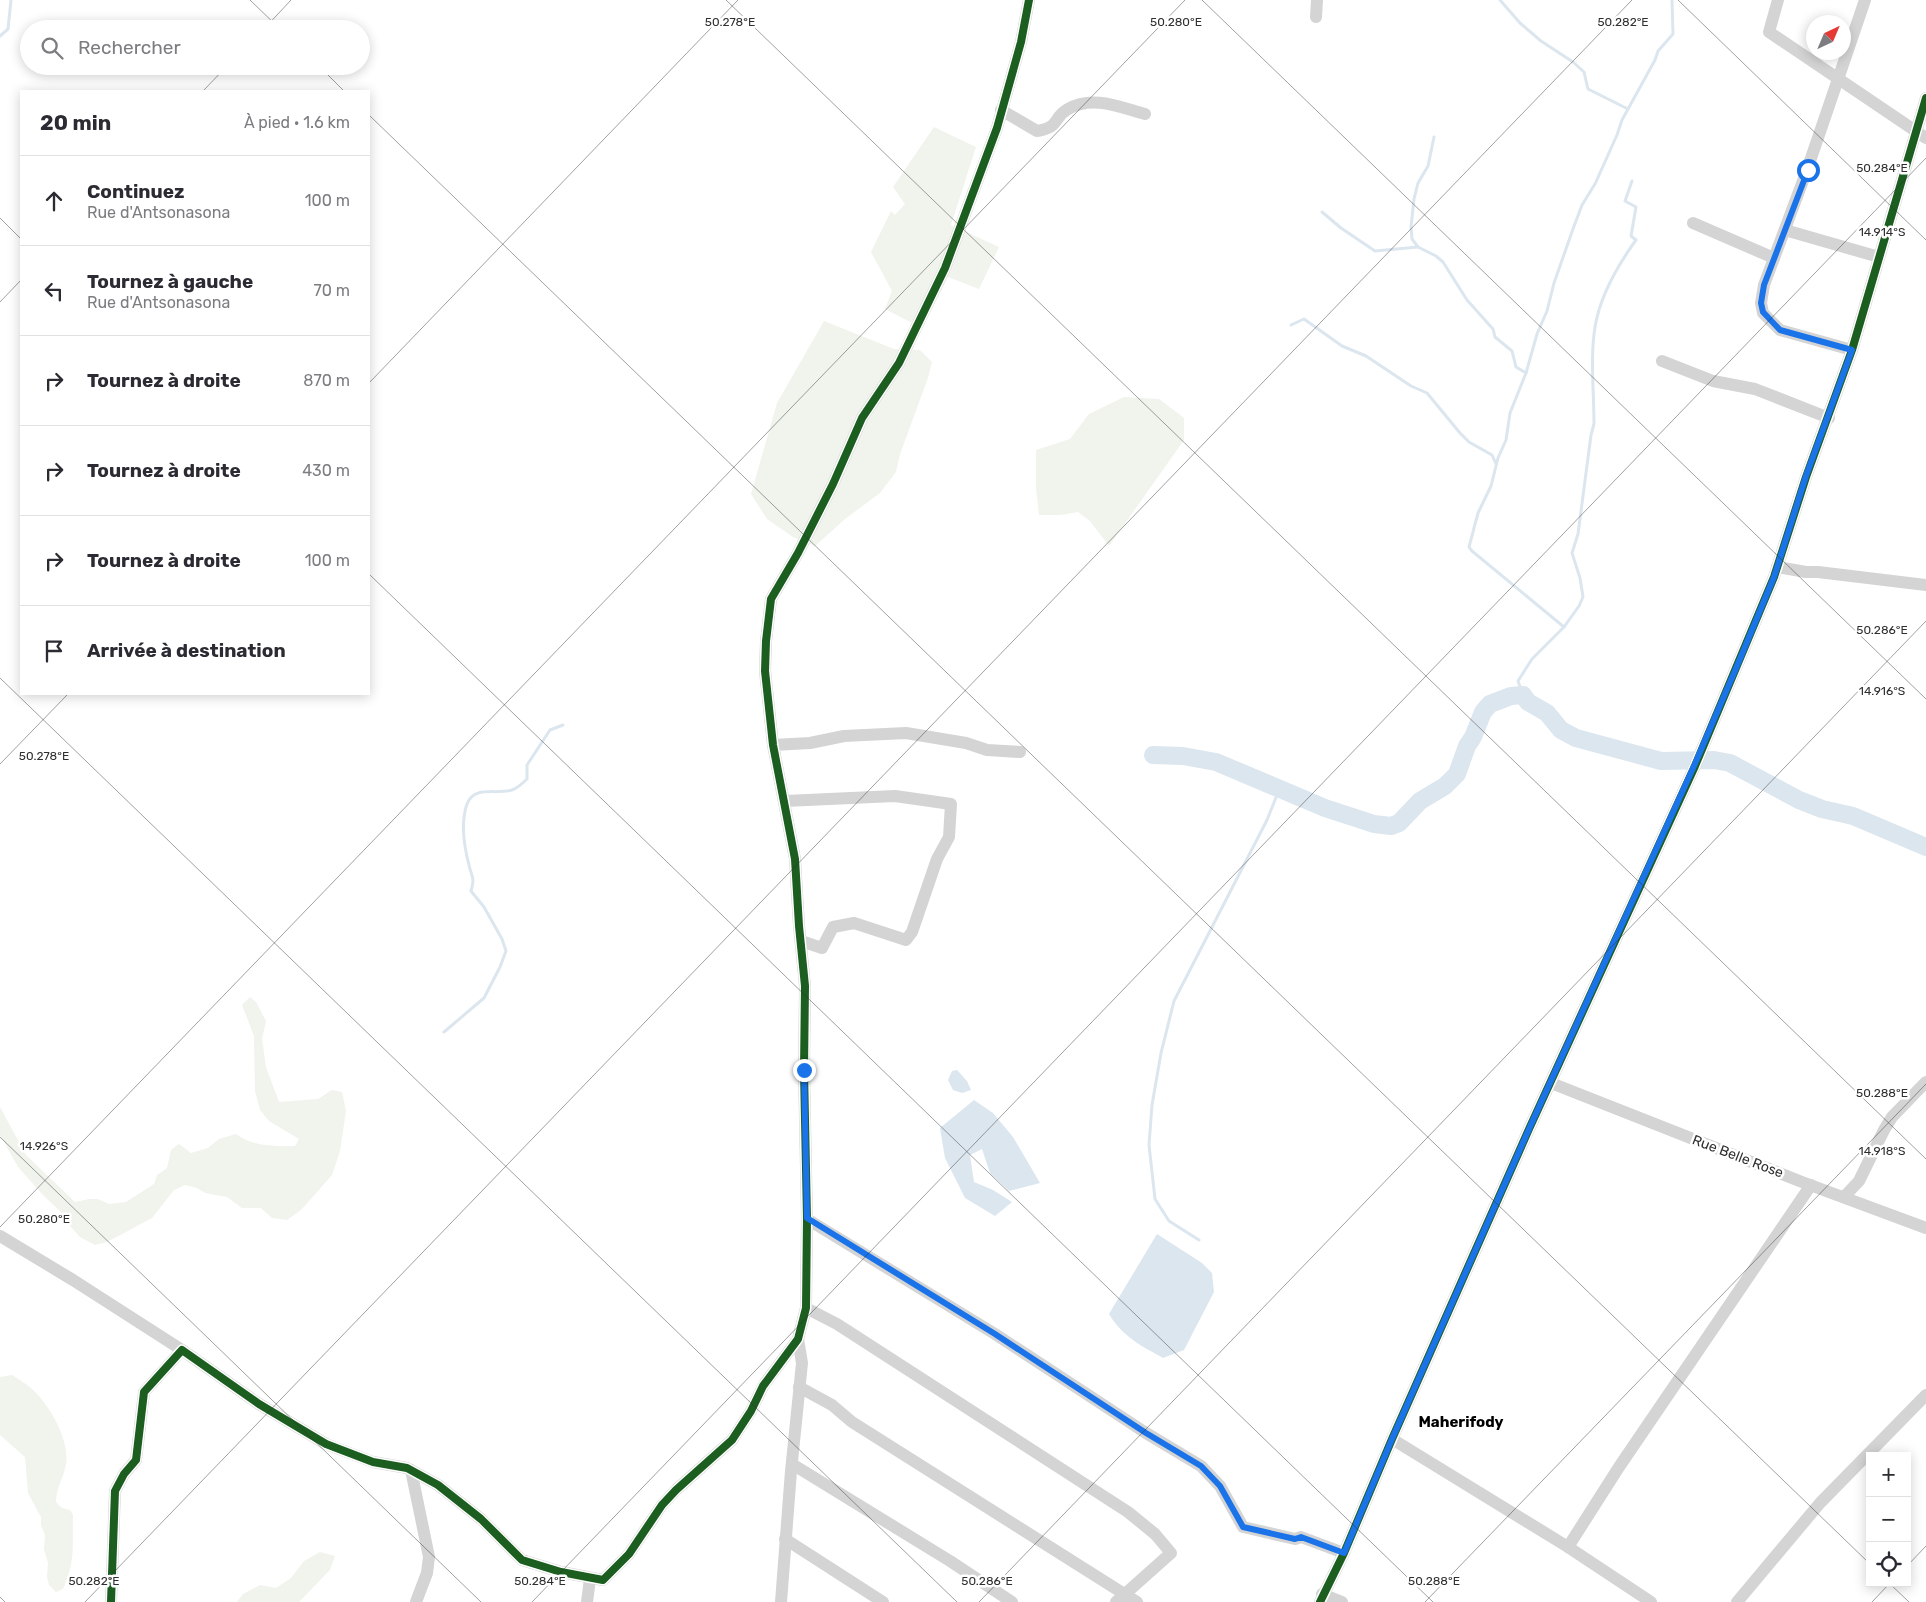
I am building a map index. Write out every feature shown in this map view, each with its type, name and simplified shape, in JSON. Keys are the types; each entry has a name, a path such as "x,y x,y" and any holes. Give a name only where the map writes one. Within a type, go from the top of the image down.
{"street":[{"path":"0,1236 74,1280 182,1350 259,1404 326,1444 373,1462 411,1470 438,1485 481,1520 522,1560 561,1572 603,1580 629,1554 662,1505 732,1440 751,1411 763,1386 798,1339 806,1308 805,986 795,859 773,745 765,671 766,641 772,599 798,554 833,484 862,418 899,363 945,268 997,128 1021,42 1029,0"},
{"path":"1316,17 1317,0"},
{"path":"1778,0 1769,32 1922,135"},
{"path":"1852,350 1780,330 1763,312 1761,303 1764,285 1839,79 1865,0"},
{"path":"1342,1602 1321,1598 1344,1553 1392,1439 1706,739 1777,567 1806,476 1829,418 1852,350 1879,257 1922,135 1926,98"},
{"path":"1001,110 1037,131 1050,129 1067,110 1096,101 1144,114"},
{"path":"1693,223 1774,258"},
{"path":"1785,230 1879,257"},
{"path":"1662,361 1713,381 1754,389 1829,418"},
{"path":"1777,567 1926,592"},
{"path":"1880,583 1926,585"},
{"path":"773,745 810,743 844,736 906,733 966,743 988,750 1020,752"},
{"path":"785,801 895,796 951,804 949,837 937,859 912,932 906,940 854,923 833,927 822,948 800,941"},
{"path":"1844,1197 1859,1181 1892,1117 1926,1082"},
{"name":"Rue Belle Rose","path":"1551,1083 1926,1228"},
{"path":"1568,1547 1619,1467 1811,1185"},
{"path":"807,1218 995,1334 1146,1433 1201,1466 1220,1486 1243,1527 1295,1539 1301,1537 1344,1553"},
{"path":"806,1308 837,1324 1128,1512 1155,1534 1171,1553 1121,1598"},
{"path":"781,1602 785,1539 802,1363 798,1339"},
{"path":"111,1602 116,1491 124,1474 136,1460 144,1392 182,1350"},
{"path":"799,1387 832,1405 860,1427 1121,1598 1137,1602"},
{"path":"1737,1602 1820,1503 1926,1394"},
{"path":"1392,1439 1568,1547 1651,1602"},
{"path":"792,1464 950,1561 1012,1602"},
{"path":"411,1470 429,1557 427,1573 416,1602"},
{"path":"785,1539 884,1602"},
{"path":"587,1602 590,1579"}],"shaded area":[{"path":"934,127 976,147 951,225 999,247 979,289 948,277 922,328 885,309 892,291 871,252 891,211 895,215 905,204 893,187"},
{"path":"824,321 894,349 920,350 932,362 900,454 896,472 880,493 845,519 815,546 793,537 767,519 751,494 777,403"},
{"path":"1124,397 1159,399 1184,418 1184,440 1109,546 1090,521 1078,512 1061,515 1039,515 1036,488 1036,450 1070,439 1089,414"},
{"path":"250,997 256,1002 266,1021 262,1039 266,1067 279,1102 318,1099 332,1090 342,1092 346,1111 340,1151 332,1175 301,1210 287,1220 272,1218 261,1208 242,1208 227,1197 205,1193 197,1188 185,1185 174,1190 152,1218 107,1242 95,1245 80,1237 71,1227 65,1216 18,1167 0,1135 0,1107 26,1155 75,1202 98,1199 109,1204 126,1202 154,1184 157,1175 167,1168 171,1150 179,1144 191,1153 208,1148 219,1139 236,1134 257,1144 295,1146 299,1139 269,1121 260,1110 255,1091 254,1036 242,1005"},
{"path":"957,1070 967,1081 971,1090 962,1093 953,1090 948,1080 952,1071"},
{"path":"974,1100 993,1113 1013,1137 1040,1183 1009,1191 990,1173 982,1149 970,1155 974,1182 993,1190 1012,1202 995,1216 965,1198 945,1158 940,1128"},
{"path":"1157,1234 1202,1263 1212,1273 1214,1292 1184,1350 1163,1358 1126,1335 1109,1314"},
{"path":"12,1375 31,1388 45,1403 57,1423 65,1444 66,1464 57,1492 56,1502 62,1508 70,1510 73,1515 72,1561 63,1589 56,1592 49,1585 47,1577 48,1563 44,1549 45,1535 41,1525 41,1517 28,1493 25,1457 0,1435 0,1377"},
{"path":"320,1552 335,1556 330,1570 299,1602 237,1602 243,1594 260,1585 276,1588 291,1578 304,1561"}],"waterway":[{"path":"0,36 8,29 11,0"},
{"path":"1500,0 1520,23 1541,41 1573,62 1584,72 1588,89 1628,109"},
{"path":"1523,695 1518,681 1532,659 1564,627 1469,547 1478,513 1491,486 1498,458 1506,440 1510,413 1526,373 1537,334 1547,311 1554,283 1573,229 1582,205 1595,184 1622,120 1655,60 1658,51 1673,34 1672,0"},
{"path":"1434,137 1428,166 1418,183 1414,199 1411,227 1412,239 1418,247 1436,256 1443,262 1467,300 1493,329 1495,337 1512,351 1516,367 1526,373"},
{"path":"1564,627 1583,597 1580,578 1572,553 1578,534 1594,424 1592,363 1595,327 1605,292 1636,240 1631,236 1636,207 1625,201 1632,181"},
{"path":"1322,212 1341,228 1375,251 1418,247"},
{"path":"1291,325 1304,319 1342,346 1366,356 1411,386 1427,393 1460,433 1469,442 1492,455 1496,464"},
{"path":"1153,755 1183,756 1216,762 1325,808 1374,824 1391,826 1399,823 1420,801 1445,786 1457,774 1467,746 1473,737 1483,712 1490,704 1511,696 1523,695 1528,702 1547,713 1561,730 1576,738 1661,761 1714,760 1730,763 1799,800 1822,809 1853,816 1926,847"},
{"path":"444,1032 484,998 506,951 502,939 484,907 471,891 473,878 464,835 464,819 467,804 475,794 506,791 520,785 527,779 527,765 550,730 563,725"},
{"path":"1199,1240 1169,1221 1155,1199 1149,1145 1152,1105 1161,1053 1174,1001 1267,820 1279,790"}],"cycle path":[{"path":"111,1602 115,1491 124,1474 136,1460 144,1392 182,1350 259,1404 326,1444 373,1462 407,1468 438,1485 481,1519 522,1560 561,1572 603,1580 629,1554 662,1505 732,1440 751,1411 763,1386 798,1339 806,1308 805,986 795,859 773,745 765,671 771,599 798,553 833,484 862,418 899,363 945,268 997,128 1021,42 1029,0"},
{"path":"1320,1602 1344,1553 1392,1439 1529,1129 1695,766 1774,577 1806,477 1852,350 1926,98"}],"district":[{"name":"Maherifody","path":"1461,1422"}],"route":[{"path":"804,1070 807,1218 995,1334 1108,1406 1146,1433 1201,1466 1220,1486 1243,1527 1295,1539 1301,1537 1344,1553 1392,1439 1529,1129 1694,766 1737,666 1774,577 1806,476 1829,418 1852,350 1780,330 1763,312 1761,303 1764,285 1808,170"}]}
